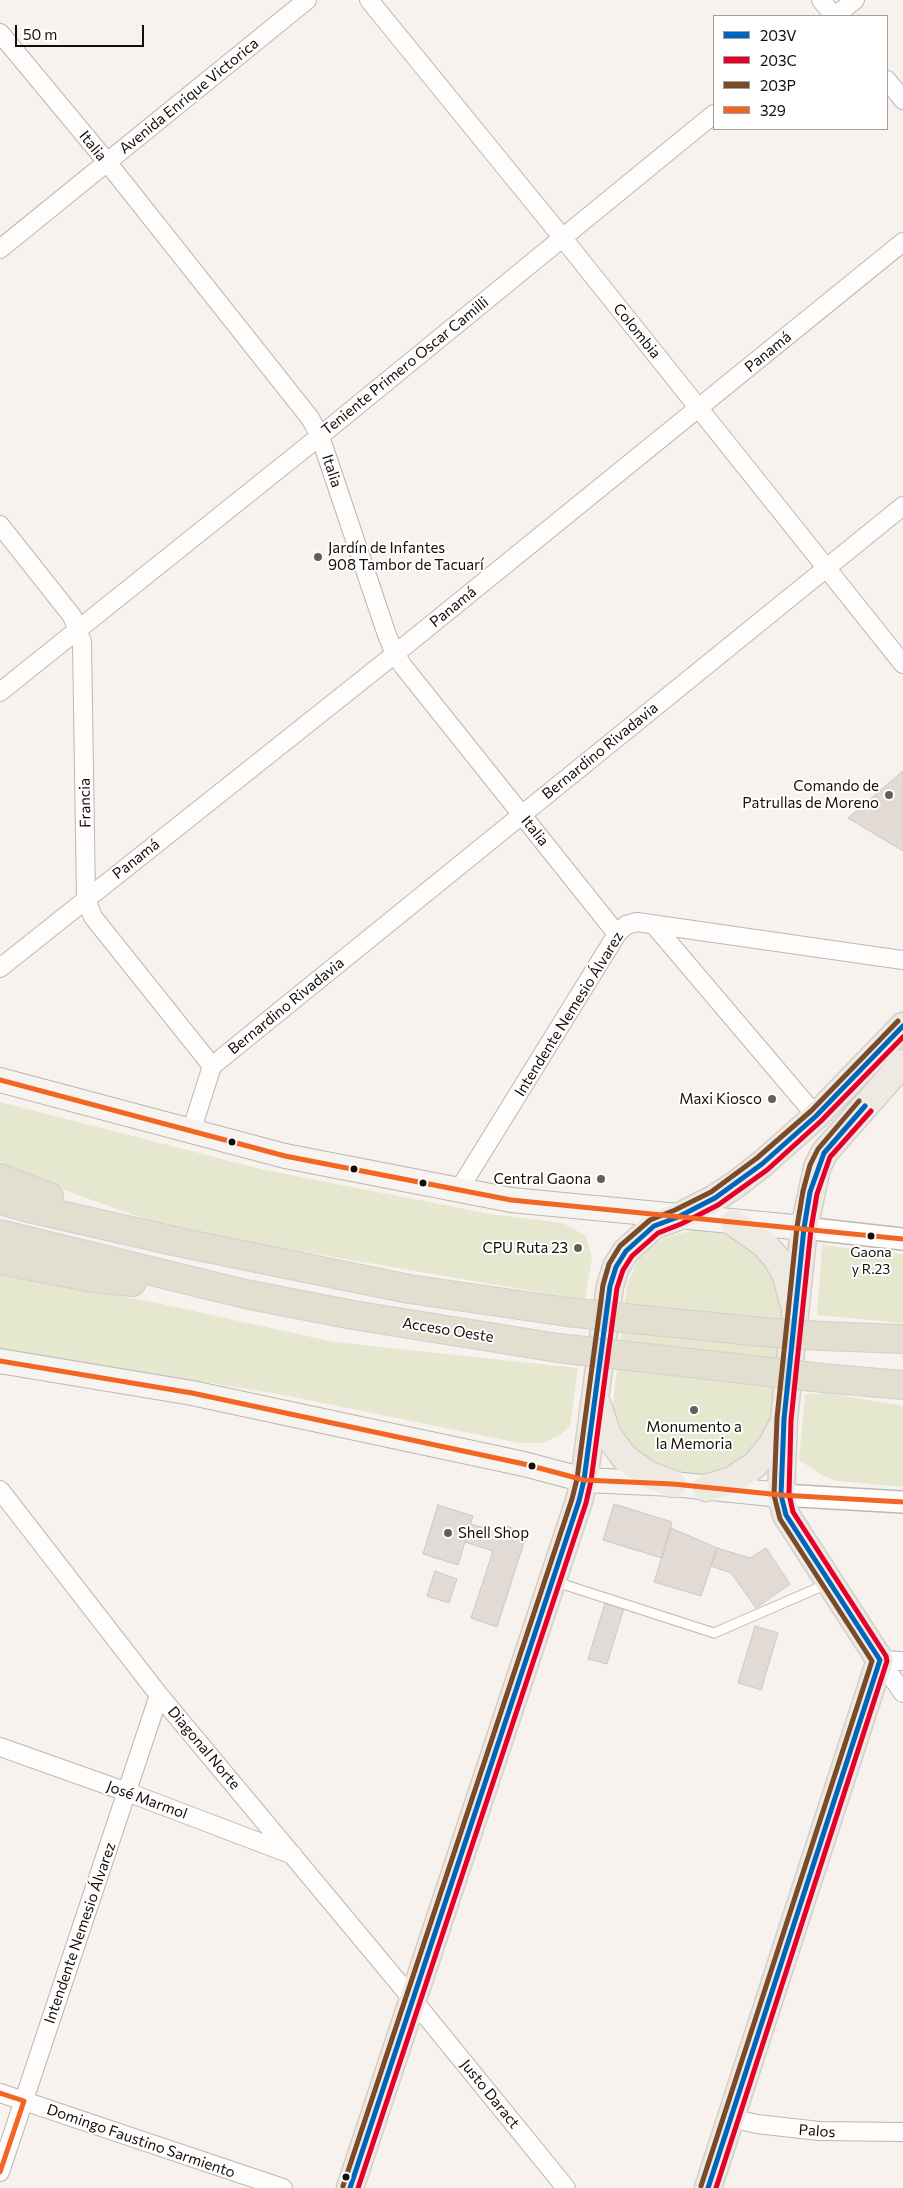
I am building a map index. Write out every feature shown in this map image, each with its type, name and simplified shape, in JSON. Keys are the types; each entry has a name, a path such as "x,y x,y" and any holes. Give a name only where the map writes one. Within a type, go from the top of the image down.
{"highway":[{"path":"0,1178 66,1204 183,1242"},
{"path":"0,1200 183,1242 409,1289 567,1312 762,1332 903,1339"},
{"name":"Acceso Oeste","path":"0,1234 245,1294 353,1315 558,1348 823,1378 903,1385"},
{"path":"0,1260 93,1278 245,1294"}],"main road":[{"path":"350,2188 584,1480 610,1286 616,1267 626,1251 654,1226 678,1217 735,1185 816,1116 903,1026"},
{"path":"708,2188 891,1661 830,1583 786,1515 781,1495 784,1419 794,1312 810,1192 817,1168 824,1153 903,1063"},
{"path":"0,1080 285,1156 460,1188 511,1200 734,1223 804,1228"},
{"path":"734,1223 750,1232 765,1245 776,1259 789,1285 794,1312"},
{"path":"0,1361 192,1393 524,1464 584,1480 673,1484 781,1495"},
{"path":"595,1395 602,1422 620,1452 647,1474 673,1484"},
{"path":"706,1488 732,1480 755,1464 772,1444 784,1419"}],"street":[{"name":"Avenida Enrique Victorica","path":"0,248 307,0"},
{"name":"Colombia","path":"369,0 700,408 903,664"},
{"path":"821,0 834,15"},
{"path":"836,15 855,0"},
{"name":"Italia","path":"0,33 107,162 310,418 320,436 395,654 617,934"},
{"path":"888,81 903,100"},
{"name":"Teniente Primero Oscar Camilli","path":"0,692 320,436 713,115"},
{"name":"Panamá","path":"0,968 395,654 903,242"},
{"name":"Bernardino Rivadavia","path":"212,1066 903,506"},
{"name":"Francia","path":"0,525 72,616 79,629 82,642 86,899 93,917 212,1066"},
{"name":"Intendente Nemesio Álvarez","path":"460,1188 617,934 626,925 638,922 903,960"},
{"path":"654,925 816,1116"},
{"path":"191,1132 212,1066"},
{"path":"804,1228 903,1240"},
{"name":"Diagonal Norte","path":"0,1490 160,1695 413,2000"},
{"path":"781,1495 903,1502"},
{"path":"891,1661 903,1693"},
{"name":"Intendente Nemesio Álvarez","path":"0,2172 160,1695"},
{"name":"José Marmol","path":"0,1747 127,1792 293,1855"},
{"name":"Justo Daract","path":"413,2000 566,2188"},
{"name":"Domingo Faustino Sarmiento","path":"0,2093 283,2188"},
{"name":"Palos","path":"731,2118 757,2124 819,2131 849,2133 903,2132"}],"lane":[{"path":"552,1580 714,1633 830,1583"}],"green space":[{"path":"0,1102 261,1169 490,1214 563,1223 586,1236 592,1258 585,1300 199,1234 145,1219 64,1190 0,1162"},
{"path":"701,1229 737,1232 784,1287 775,1427 729,1476 668,1477 623,1439 613,1406 626,1292 628,1282 639,1258 663,1239"},
{"path":"822,1245 903,1254 903,1323 817,1315"},
{"path":"0,1273 162,1304 334,1342 578,1368 570,1426 560,1435 542,1443 519,1443 289,1396 0,1348"},
{"path":"805,1394 832,1394 903,1406 903,1487 837,1481 823,1476 799,1460"}],"building":[{"name":"Comando de Patrullas de Moreno","path":"903,771 903,851 848,818"},
{"path":"614,1504 672,1522 662,1558 603,1540"},
{"name":"Shell Shop","path":"438,1505 473,1516 458,1565 423,1554"},
{"path":"471,1524 499,1533 503,1525 527,1533 497,1627 471,1618 493,1551 465,1542"},
{"path":"671,1528 717,1548 701,1596 654,1582"},
{"path":"717,1548 750,1558 766,1548 790,1584 756,1608 731,1573 711,1566"},
{"path":"435,1571 457,1579 449,1603 427,1596"},
{"path":"605,1603 624,1608 607,1664 588,1659"},
{"path":"755,1626 778,1633 761,1690 738,1683"}],"transit line":[{"name":"203P","path":"343,2186 572,1499 577,1479 603,1285 609,1264 620,1246 650,1220 711,1192 757,1158 811,1111 898,1021"},
{"name":"203V","path":"350,2188 579,1501 584,1480 610,1286 616,1267 626,1251 654,1226 678,1217 715,1198 762,1164 816,1116 903,1026"},
{"name":"203C","path":"358,2188 586,1503 591,1481 617,1288 623,1270 632,1256 658,1233 681,1224 718,1205 767,1170 821,1121 903,1037"},
{"name":"329","path":"0,1080 285,1156 511,1200 903,1239"},
{"name":"203P","path":"701,2186 872,1661 780,1519 774,1495 777,1418 797,1227 803,1191 810,1165 818,1149 859,1101"},
{"name":"203V","path":"708,2188 880,1660 786,1515 781,1495 784,1419 804,1228 810,1192 824,1153 865,1106"},
{"name":"203C","path":"716,2188 887,1661 886,1656 793,1512 789,1494 791,1420 811,1229 817,1194 830,1157 871,1111"},
{"name":"329","path":"0,1361 192,1393 524,1464 584,1480 673,1484 781,1495 903,1502"},
{"name":"329","path":"0,2093 24,2101 0,2172"}],"place":[{"name":"Jardín de Infantes 908 Tambor de Tacuarí","path":"318,557"},
{"name":"Comando de Patrullas de Moreno","path":"889,795"},
{"name":"Maxi Kiosco","path":"772,1099"},
{"name":"Central Gaona","path":"601,1179"},
{"name":"Gaona y R.23","path":"871,1236"},
{"name":"CPU Ruta 23","path":"578,1248"},
{"name":"Monumento a la Memoria","path":"694,1410"},
{"name":"Shell Shop","path":"448,1533"}]}
